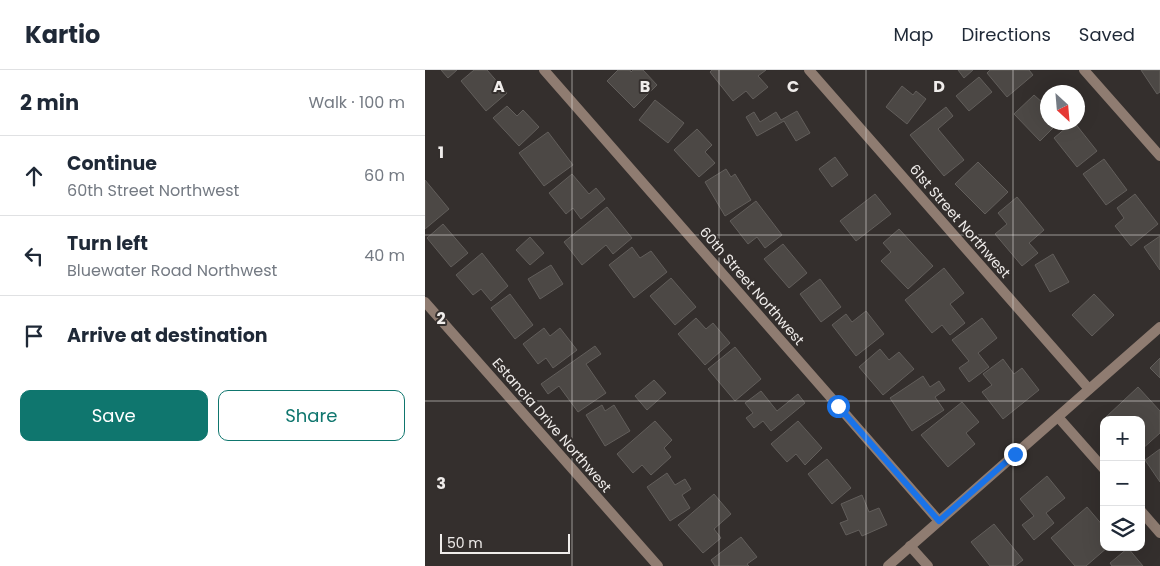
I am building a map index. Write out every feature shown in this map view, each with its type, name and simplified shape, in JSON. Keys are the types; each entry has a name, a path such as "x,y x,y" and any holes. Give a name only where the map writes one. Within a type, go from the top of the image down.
{"street":[{"name":"60th Street Northwest","path":"544,70 939,521"},
{"name":"61st Street Northwest","path":"809,70 1089,389"},
{"path":"1084,70 1160,156"},
{"name":"Estancia Drive Northwest","path":"425,302 658,566"},
{"path":"888,566 1160,327"},
{"path":"1058,417 1100,464"},
{"path":"1145,516 1160,533"},
{"path":"910,546 928,566"}],"building":[{"path":"441,70 457,70 448,78"},
{"path":"474,70 487,70 507,93 486,111 461,81"},
{"path":"618,70 630,70 631,72 633,70 643,70 657,85 634,108 607,81"},
{"path":"712,70 766,70 758,76 768,87 753,99 746,91 733,101 710,72"},
{"path":"958,70 973,70 964,78"},
{"path":"990,70 1029,70 1033,75 1007,97 987,73"},
{"path":"1141,70 1160,70 1160,92 1157,94"},
{"path":"979,77 992,92 969,111 956,96"},
{"path":"902,86 913,95 916,91 926,99 907,124 886,107"},
{"path":"1034,95 1040,100 1040,130 1051,130 1040,141 1014,114"},
{"path":"655,100 684,123 668,143 639,120"},
{"path":"507,106 517,116 523,110 539,127 519,146 493,118"},
{"path":"946,107 953,116 938,129 964,160 944,176 910,135"},
{"path":"797,111 810,133 796,141 784,121 757,136 746,117 754,112 760,122 776,112 781,120"},
{"path":"697,129 712,145 705,152 715,163 699,177 674,150"},
{"path":"1064,130 1080,130 1097,151 1077,167 1054,138"},
{"path":"548,132 573,165 544,186 519,153"},
{"path":"835,157 848,175 832,187 819,169"},
{"path":"1104,159 1127,190 1106,205 1083,174"},
{"path":"978,162 1008,192 985,214 955,184"},
{"path":"726,169 731,177 735,174 751,200 725,216 705,182"},
{"path":"572,174 589,194 596,188 605,199 581,219 573,208 566,214 549,193"},
{"path":"425,180 449,209 425,229"},
{"path":"875,194 891,214 856,241 840,221"},
{"path":"1135,194 1158,224 1131,246 1115,226 1124,218 1117,208"},
{"path":"1017,197 1044,230 1029,243 1038,253 1022,266 995,234 1007,224 998,213"},
{"path":"756,201 782,235 765,248 757,237 748,244 730,221"},
{"path":"607,207 632,238 613,254 606,245 582,265 564,242"},
{"path":"443,224 468,253 451,267 427,238"},
{"path":"899,229 933,266 908,289 881,261 891,252 883,243"},
{"path":"1160,236 1160,270 1144,247"},
{"path":"530,237 544,253 530,265 516,250"},
{"path":"783,244 807,273 789,288 764,259"},
{"path":"632,247 640,258 651,251 667,272 634,298 609,265"},
{"path":"482,253 508,286 491,301 481,289 473,295 456,275"},
{"path":"1053,254 1069,282 1050,292 1035,265"},
{"path":"551,265 563,284 540,299 528,279"},
{"path":"944,268 964,293 950,304 965,323 950,335 942,325 932,333 905,300"},
{"path":"671,278 696,307 675,325 650,296"},
{"path":"820,279 841,307 821,322 800,294"},
{"path":"510,294 533,325 515,339 491,308"},
{"path":"1094,294 1114,315 1092,336 1072,315"},
{"path":"866,311 884,334 856,356 832,325 846,314 852,322"},
{"path":"696,318 706,329 713,323 730,343 705,365 678,334"},
{"path":"982,318 997,338 978,353 989,367 969,382 959,368 969,361 952,340"},
{"path":"544,328 550,336 560,328 577,350 553,368 546,358 538,364 523,344"},
{"path":"595,346 601,354 586,364 606,393 578,412 559,386 548,394 541,384"},
{"path":"735,347 761,379 735,401 708,369"},
{"path":"880,349 889,360 899,352 914,369 883,395 859,367"},
{"path":"1160,358 1160,378 1150,368"},
{"path":"1003,359 1014,374 1022,368 1039,390 1003,419 982,392 992,385 983,374"},
{"path":"923,376 930,387 939,381 945,390 935,397 944,410 912,431 890,398"},
{"path":"654,380 666,393 647,410 635,396"},
{"path":"1138,387 1160,411 1160,433 1145,446 1145,416 1107,416"},
{"path":"761,391 777,411 798,394 805,403 771,431 763,421 754,428 746,418 753,413 745,403"},
{"path":"962,402 979,422 966,433 975,444 948,467 921,435"},
{"path":"602,405 605,411 614,405 630,431 605,446 586,415"},
{"path":"655,421 672,440 664,448 671,457 651,475 642,465 633,473 617,454"},
{"path":"798,421 822,448 805,465 796,454 787,462 771,444"},
{"path":"1160,449 1160,482 1145,460"},
{"path":"827,459 851,488 832,504 808,474"},
{"path":"667,473 675,485 685,479 691,489 682,495 690,508 670,521 647,487"},
{"path":"1047,476 1065,498 1046,513 1054,523 1034,540 1022,525 1034,516 1020,499"},
{"path":"714,494 731,514 714,529 721,538 703,553 678,525"},
{"path":"862,495 869,512 879,508 887,525 862,536 859,530 846,535 840,523 848,520 841,504"},
{"path":"1087,507 1100,522 1100,551 1103,551 1086,566 1075,566 1051,538"},
{"path":"994,524 1023,560 1015,566 990,566 971,542"},
{"path":"741,537 757,557 747,564 749,566 715,566 711,560"},
{"path":"1124,551 1130,551 1143,566 1112,566 1110,563"}],"route":[{"path":"838,406 939,521 1015,454"}]}
